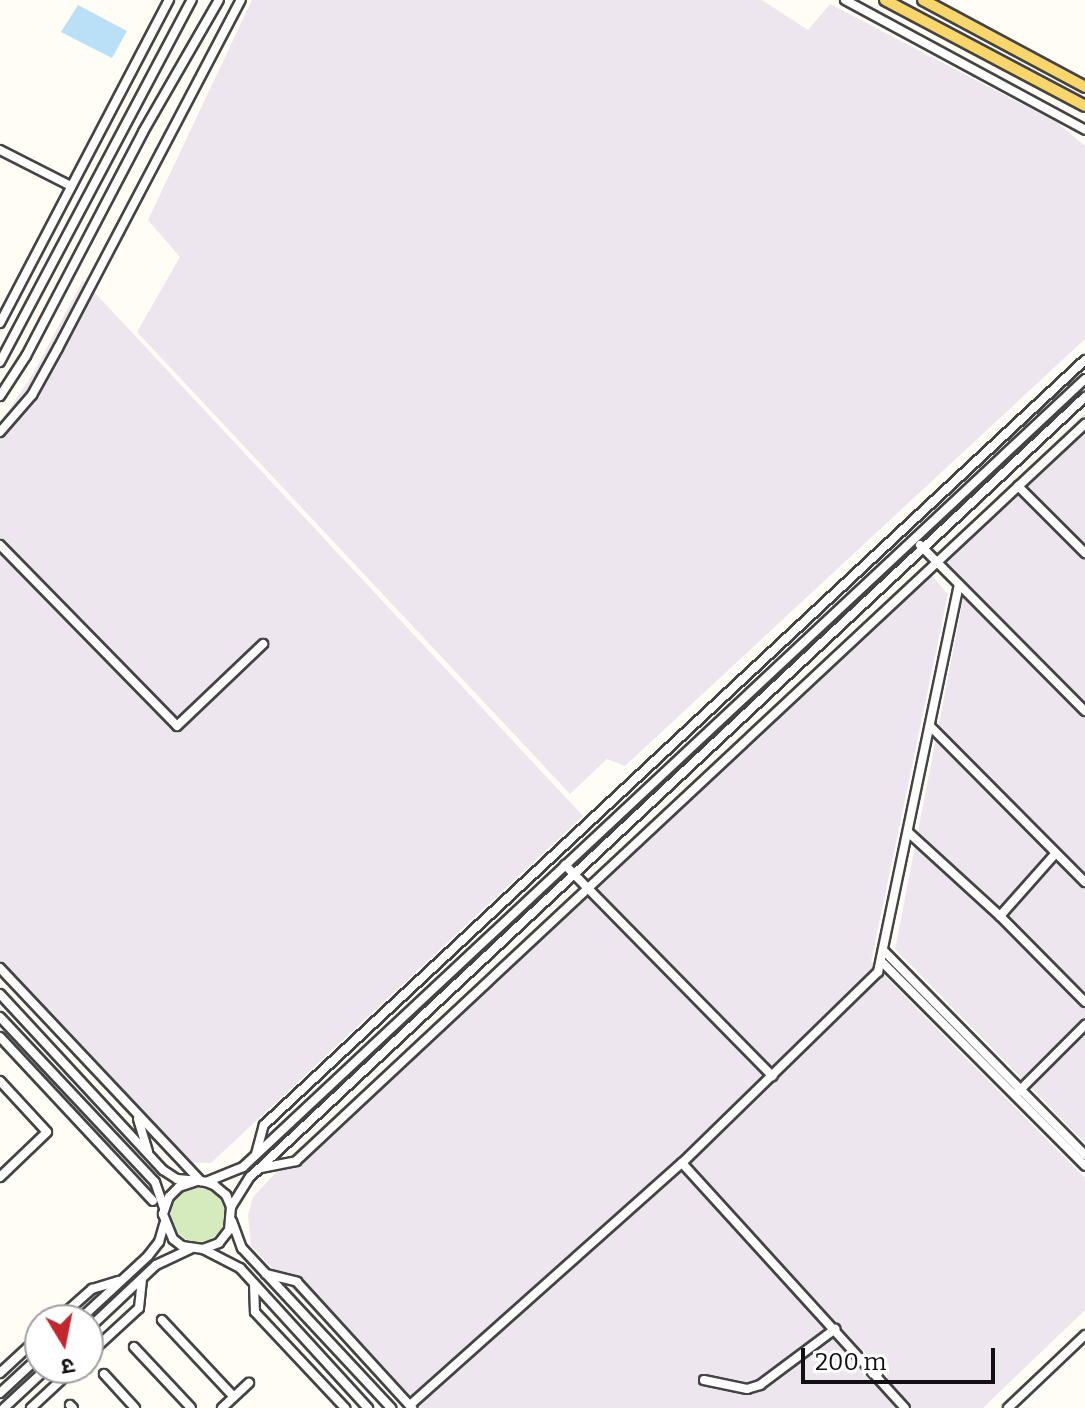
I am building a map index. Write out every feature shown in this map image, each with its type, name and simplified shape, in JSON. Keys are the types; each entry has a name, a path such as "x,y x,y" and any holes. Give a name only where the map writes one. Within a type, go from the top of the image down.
{"main road":[{"path":"885,0 1085,106"},
{"path":"923,0 1085,87"}],"street":[{"path":"0,323 169,0"},
{"path":"0,362 192,0"},
{"path":"0,396 26,356 143,132 219,0"},
{"path":"0,432 32,395 241,0"},
{"path":"845,0 1085,130"},
{"path":"0,150 71,186"},
{"path":"256,1155 264,1125 1085,360"},
{"path":"164,1208 179,1187 243,1167 1085,379"},
{"path":"231,1207 260,1168 1085,397"},
{"path":"260,1168 296,1161 1085,424"},
{"path":"1018,486 1085,553"},
{"path":"914,539 1085,711"},
{"path":"0,545 177,726 263,644"},
{"path":"265,1274 297,1282 412,1407 682,1163 878,972 959,585"},
{"path":"930,726 1085,882"},
{"path":"908,832 1000,916 1085,1002"},
{"path":"1000,916 1056,853"},
{"path":"565,865 772,1076"},
{"path":"883,950 1018,1092"},
{"path":"881,961 1082,1152 1085,1166"},
{"path":"0,968 202,1181 226,1195 242,1248 391,1408"},
{"path":"0,994 150,1156 177,1179 202,1181"},
{"path":"0,1017 155,1182 164,1208 159,1242 96,1304"},
{"path":"1018,1092 1085,1025"},
{"path":"0,1037 153,1201"},
{"path":"0,1177 47,1132 2,1088"},
{"path":"137,1114 150,1156"},
{"path":"109,1154 131,1155"},
{"path":"682,1163 905,1408"},
{"path":"104,1314 156,1265 192,1249 219,1243 232,1221"},
{"path":"164,1223 173,1239 192,1249"},
{"path":"203,1249 240,1268 368,1408"},
{"path":"104,1340 139,1308 142,1279"},
{"path":"75,1304 92,1289 122,1280"},
{"path":"254,1284 255,1312 345,1408"},
{"path":"162,1320 234,1397"},
{"path":"704,1380 747,1389 760,1385 835,1329"},
{"path":"1008,1408 1085,1335"},
{"path":"134,1347 191,1408"},
{"path":"0,1373 24,1351"},
{"path":"0,1393 24,1371"},
{"path":"104,1374 135,1408"},
{"path":"222,1408 249,1383"},
{"path":"4,1408 30,1384"},
{"path":"31,1408 57,1384"}],"shaded area":[{"path":"252,0 762,0 808,30 830,4 1058,123 1085,146 1085,339 625,766 607,759 570,794 137,332 180,257 148,220"},
{"path":"83,280 583,816 211,1163 173,1162 0,977 0,423 33,374"},
{"path":"1085,413 1085,1143 895,949 966,584 940,554"},
{"path":"924,567 948,594 871,962 1085,1178 1085,1310 983,1408 408,1408 251,1246 248,1215 253,1197 298,1149"}],"green space":[{"path":"198,1188 209,1190 217,1196 223,1204 223,1226 217,1234 209,1240 198,1242 187,1240 179,1234 173,1226 171,1215 173,1204 179,1196 187,1190"}],"water":[{"path":"78,5 127,31 112,58 61,32"}]}
